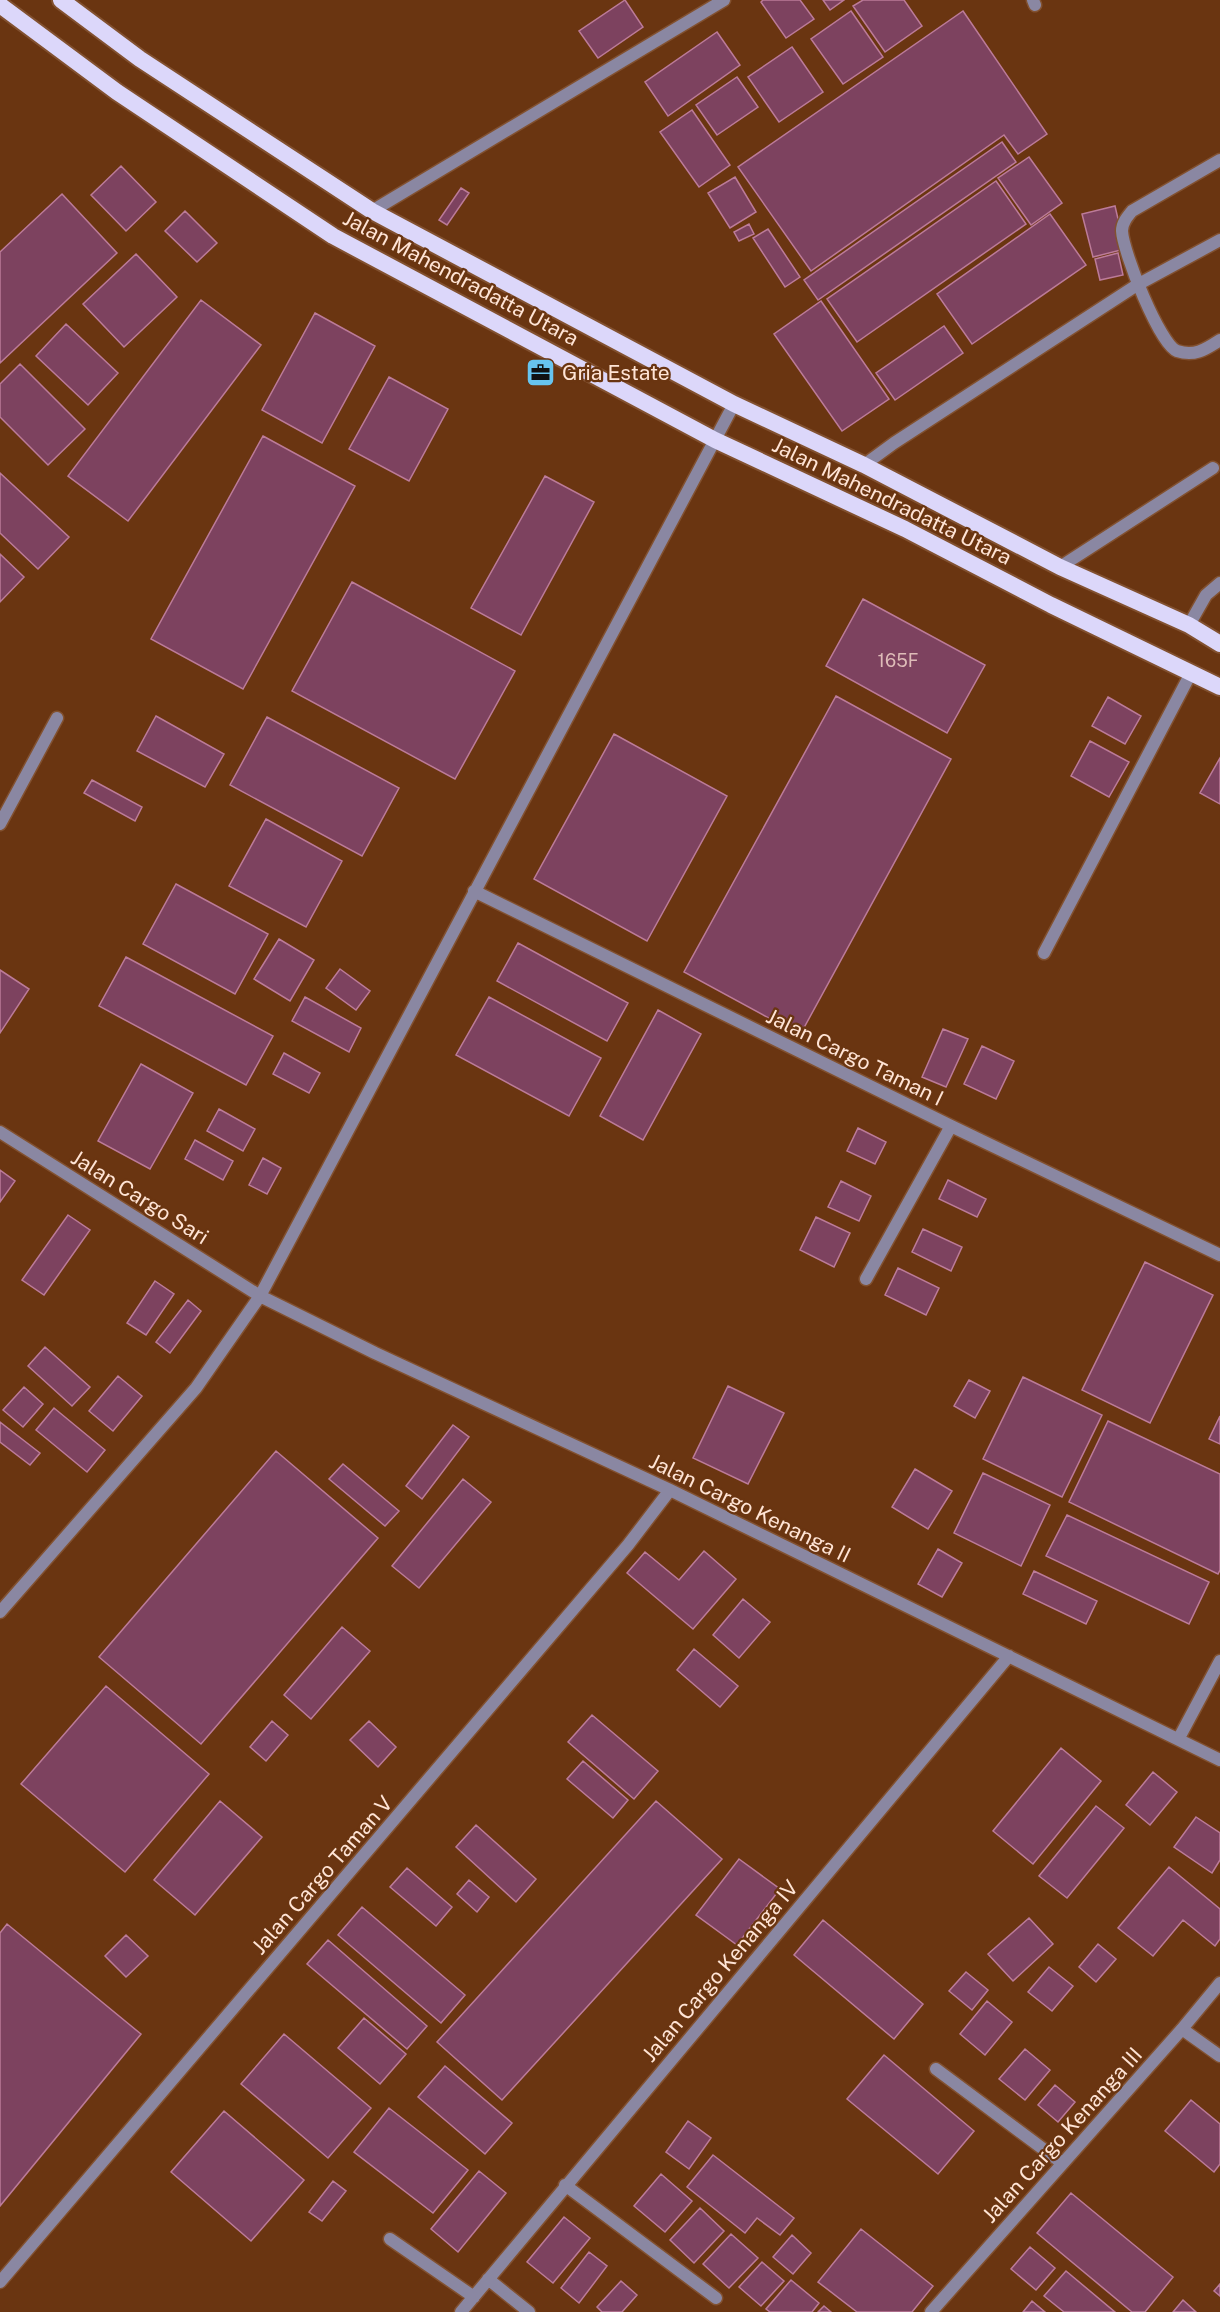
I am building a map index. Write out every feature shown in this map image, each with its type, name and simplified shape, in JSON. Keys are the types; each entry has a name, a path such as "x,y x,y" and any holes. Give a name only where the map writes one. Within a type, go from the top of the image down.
{"highway":[{"name":"Jalan Mahendradatta Utara","path":"61,0 140,59 372,211 734,404 864,465 1060,567 1189,625 1220,644"},
{"name":"Jalan Mahendradatta Utara","path":"0,5 117,92 333,236 715,440 905,529 1051,605 1220,687"}],"street":[{"path":"372,211 724,0"},
{"path":"1220,160 1132,211 1125,220 1122,230 1137,285 1167,341 1175,350 1191,354 1202,351 1220,340"},
{"path":"864,465 894,443 1137,285 1220,240"},
{"path":"0,1612 196,1388 260,1296 734,404"},
{"path":"1060,567 1213,468"},
{"path":"1189,625 1206,595 1220,583"},
{"path":"1044,952 1191,673"},
{"path":"0,824 57,718"},
{"name":"Jalan Cargo Taman I","path":"474,891 951,1126 1220,1255"},
{"path":"866,1279 951,1126"},
{"name":"Jalan Cargo Sari","path":"0,1132 260,1296"},
{"name":"Jalan Cargo Kenanga II","path":"260,1296 375,1353 670,1490 1220,1760"},
{"name":"Jalan Cargo Taman V","path":"0,2282 613,1563 670,1490"},
{"name":"Jalan Cargo Kenanga IV","path":"461,2312 1009,1656"},
{"path":"1179,1738 1220,1661"},
{"name":"Jalan Cargo Kenanga III","path":"931,2312 1182,2030 1220,1983"},
{"path":"1182,2030 1220,2056"},
{"path":"936,2069 1062,2163"},
{"path":"565,2185 717,2298"},
{"path":"390,2239 474,2296"},
{"path":"488,2279 529,2312"}],"building":[{"path":"625,0 643,27 598,58 579,31"},
{"path":"763,0 800,0 814,19 786,38 761,2"},
{"path":"823,0 844,0 830,10"},
{"path":"863,0 904,0 922,26 885,52 853,6"},
{"path":"851,11 883,57 843,84 811,39"},
{"path":"963,11 1047,134 1018,154 1004,135 811,271 738,167"},
{"path":"717,32 740,65 668,116 645,82"},
{"path":"792,47 823,92 779,122 748,77"},
{"path":"737,77 758,107 717,135 696,105"},
{"path":"692,110 730,165 699,187 660,132"},
{"path":"1002,142 1016,162 818,300 804,280"},
{"path":"1029,157 1062,203 1031,225 998,178"},
{"path":"121,166 156,202 126,231 91,195"},
{"path":"735,177 756,212 730,228 708,193"},
{"path":"996,181 1026,224 857,342 827,299"},
{"path":"461,188 469,193 447,225 439,220"},
{"path":"62,194 117,253 0,363 0,252"},
{"path":"1115,206 1125,249 1093,257 1082,214"},
{"path":"185,211 217,243 197,262 165,231"},
{"path":"1050,214 1086,265 972,344 937,294"},
{"path":"749,224 754,234 739,241 734,232"},
{"path":"768,229 800,277 785,287 753,238"},
{"path":"1118,253 1123,275 1100,280 1095,259"},
{"path":"136,254 177,297 124,347 83,304"},
{"path":"201,300 261,345 128,521 68,476"},
{"path":"821,301 889,399 842,431 774,334"},
{"path":"315,313 375,346 322,443 262,410"},
{"path":"66,324 118,373 88,405 36,356"},
{"path":"944,326 963,353 895,400 876,373"},
{"path":"20,364 85,429 48,465 0,417 0,384"},
{"path":"389,377 448,409 409,481 349,449"},
{"path":"263,436 355,486 243,689 151,639"},
{"path":"0,473 69,537 38,569 0,533"},
{"path":"545,476 594,502 521,635 471,608"},
{"path":"0,554 24,577 0,602"},
{"path":"352,582 515,671 455,779 292,691"},
{"path":"863,599 985,665 947,733 826,666"},
{"path":"836,696 951,759 800,1035 684,972"},
{"path":"1108,697 1141,716 1125,744 1092,726"},
{"path":"156,716 224,754 205,787 137,751"},
{"path":"267,717 399,788 362,856 230,785"},
{"path":"614,734 727,796 647,941 534,879"},
{"path":"1090,741 1129,762 1109,797 1071,776"},
{"path":"1220,758 1220,804 1200,793"},
{"path":"92,780 142,807 135,821 84,793"},
{"path":"266,819 342,861 306,927 229,886"},
{"path":"176,884 268,934 235,994 143,944"},
{"path":"279,939 314,960 290,1001 254,979"},
{"path":"518,943 628,1003 607,1041 497,981"},
{"path":"126,957 273,1036 246,1085 99,1006"},
{"path":"340,969 370,991 356,1010 326,988"},
{"path":"0,970 29,989 0,1033"},
{"path":"305,997 361,1028 349,1052 292,1021"},
{"path":"489,997 601,1058 569,1116 456,1055"},
{"path":"658,1010 701,1034 643,1140 600,1116"},
{"path":"943,1029 968,1039 946,1087 922,1077"},
{"path":"982,1046 1014,1061 996,1099 964,1084"},
{"path":"284,1053 320,1073 309,1093 273,1074"},
{"path":"141,1064 193,1093 150,1169 98,1141"},
{"path":"219,1109 255,1129 243,1151 207,1131"},
{"path":"858,1128 886,1142 875,1164 847,1151"},
{"path":"195,1140 233,1161 223,1180 185,1159"},
{"path":"263,1158 281,1168 267,1194 249,1185"},
{"path":"0,1170 15,1181 0,1202"},
{"path":"948,1180 986,1199 977,1217 939,1199"},
{"path":"841,1181 871,1196 859,1221 828,1207"},
{"path":"68,1215 90,1230 44,1295 22,1280"},
{"path":"816,1217 850,1233 834,1267 800,1250"},
{"path":"923,1229 962,1247 951,1271 912,1252"},
{"path":"1145,1262 1213,1295 1150,1423 1082,1390"},
{"path":"898,1268 939,1288 926,1315 885,1295"},
{"path":"155,1281 174,1294 146,1335 127,1323"},
{"path":"188,1300 201,1311 170,1353 156,1342"},
{"path":"45,1347 90,1387 72,1406 28,1366"},
{"path":"118,1376 142,1396 113,1431 89,1411"},
{"path":"1023,1377 1102,1415 1062,1497 983,1459"},
{"path":"969,1380 990,1391 975,1418 954,1406"},
{"path":"728,1386 784,1413 748,1484 693,1458"},
{"path":"24,1387 43,1404 23,1427 3,1410"},
{"path":"54,1408 105,1450 87,1472 36,1430"},
{"path":"1220,1416 1220,1444 1209,1439"},
{"path":"1108,1421 1220,1474 1220,1570 1218,1574 1069,1502"},
{"path":"0,1422 40,1453 30,1465 0,1442"},
{"path":"453,1425 469,1437 422,1499 406,1486"},
{"path":"276,1451 378,1538 201,1744 99,1657"},
{"path":"343,1464 399,1511 385,1526 329,1479"},
{"path":"915,1469 952,1491 928,1529 892,1507"},
{"path":"983,1473 1050,1505 1021,1566 954,1533"},
{"path":"463,1479 491,1502 419,1588 392,1566"},
{"path":"1067,1515 1209,1582 1189,1624 1046,1556"},
{"path":"938,1549 962,1563 942,1597 918,1584"},
{"path":"704,1551 736,1579 693,1629 627,1573 645,1552 679,1580"},
{"path":"1034,1571 1097,1601 1086,1624 1023,1594"},
{"path":"743,1599 770,1622 739,1658 713,1635"},
{"path":"342,1627 370,1651 311,1719 284,1695"},
{"path":"694,1649 738,1686 720,1707 677,1670"},
{"path":"106,1686 209,1774 125,1872 21,1784"},
{"path":"592,1715 658,1771 634,1799 568,1742"},
{"path":"272,1721 288,1735 266,1761 250,1747"},
{"path":"369,1721 396,1747 378,1767 350,1740"},
{"path":"1061,1748 1101,1781 1033,1864 993,1831"},
{"path":"583,1761 628,1800 613,1818 567,1779"},
{"path":"1153,1772 1177,1792 1150,1825 1126,1805"},
{"path":"220,1801 262,1837 195,1915 154,1880"},
{"path":"656,1801 722,1859 502,2100 437,2042"},
{"path":"1096,1806 1124,1828 1067,1898 1039,1876"},
{"path":"1196,1817 1220,1833 1220,1860 1212,1873 1174,1847"},
{"path":"476,1825 536,1879 516,1902 456,1847"},
{"path":"739,1859 780,1889 737,1945 696,1915"},
{"path":"1169,1867 1220,1909 1220,1939 1215,1946 1183,1920 1153,1956 1118,1928"},
{"path":"407,1868 452,1907 436,1926 390,1887"},
{"path":"469,1880 489,1897 477,1912 457,1894"},
{"path":"362,1907 465,1995 441,2023 338,1935"},
{"path":"1029,1918 1053,1944 1013,1981 988,1954"},
{"path":"823,1920 923,2004 894,2039 794,1955"},
{"path":"7,1924 141,2034 0,2206 0,1933"},
{"path":"126,1935 148,1956 126,1977 105,1956"},
{"path":"328,1940 427,2026 407,2049 307,1964"},
{"path":"1098,1944 1116,1959 1096,1982 1079,1967"},
{"path":"1049,1967 1073,1986 1052,2011 1028,1992"},
{"path":"966,1972 988,1990 972,2010 949,1991"},
{"path":"987,2001 1012,2022 985,2055 960,2034"},
{"path":"364,2018 406,2054 380,2084 338,2048"},
{"path":"284,2034 371,2108 328,2158 241,2084"},
{"path":"1025,2049 1050,2070 1025,2100 999,2079"},
{"path":"884,2055 974,2131 938,2174 847,2099"},
{"path":"445,2066 512,2123 485,2154 418,2097"},
{"path":"1055,2085 1075,2102 1058,2122 1038,2105"},
{"path":"1191,2100 1220,2124 1220,2164 1214,2172 1165,2131"},
{"path":"389,2108 468,2170 433,2213 354,2152"},
{"path":"224,2111 304,2180 251,2241 171,2172"},
{"path":"688,2121 711,2138 689,2169 666,2152"},
{"path":"713,2155 794,2218 780,2235 757,2218 745,2233 687,2187"},
{"path":"479,2171 506,2193 458,2252 431,2229"},
{"path":"661,2174 692,2201 665,2232 634,2206"},
{"path":"333,2181 346,2191 322,2221 309,2212"},
{"path":"1071,2193 1173,2277 1145,2312 1132,2312 1037,2233"},
{"path":"700,2208 724,2231 694,2263 670,2240"},
{"path":"564,2217 590,2238 553,2283 527,2262"},
{"path":"861,2229 933,2286 912,2312 857,2312 818,2282"},
{"path":"731,2234 758,2258 729,2288 703,2264"},
{"path":"792,2235 811,2253 793,2274 773,2257"},
{"path":"1030,2247 1055,2268 1036,2290 1011,2269"},
{"path":"589,2252 607,2266 579,2303 561,2288"},
{"path":"762,2262 784,2281 761,2306 739,2287"},
{"path":"1066,2271 1115,2312 1064,2312 1044,2296"},
{"path":"791,2280 819,2303 812,2312 770,2312 766,2309"},
{"path":"621,2281 637,2295 622,2312 602,2312 597,2307"},
{"path":"1220,2284 1220,2296 1214,2291"},
{"path":"1183,2300 1196,2312 1173,2312"},
{"path":"1032,2301 1045,2312 1023,2312"},
{"path":"824,2306 831,2312 818,2312"}],"place":[{"name":"Gria Estate","path":"541,372"}]}
